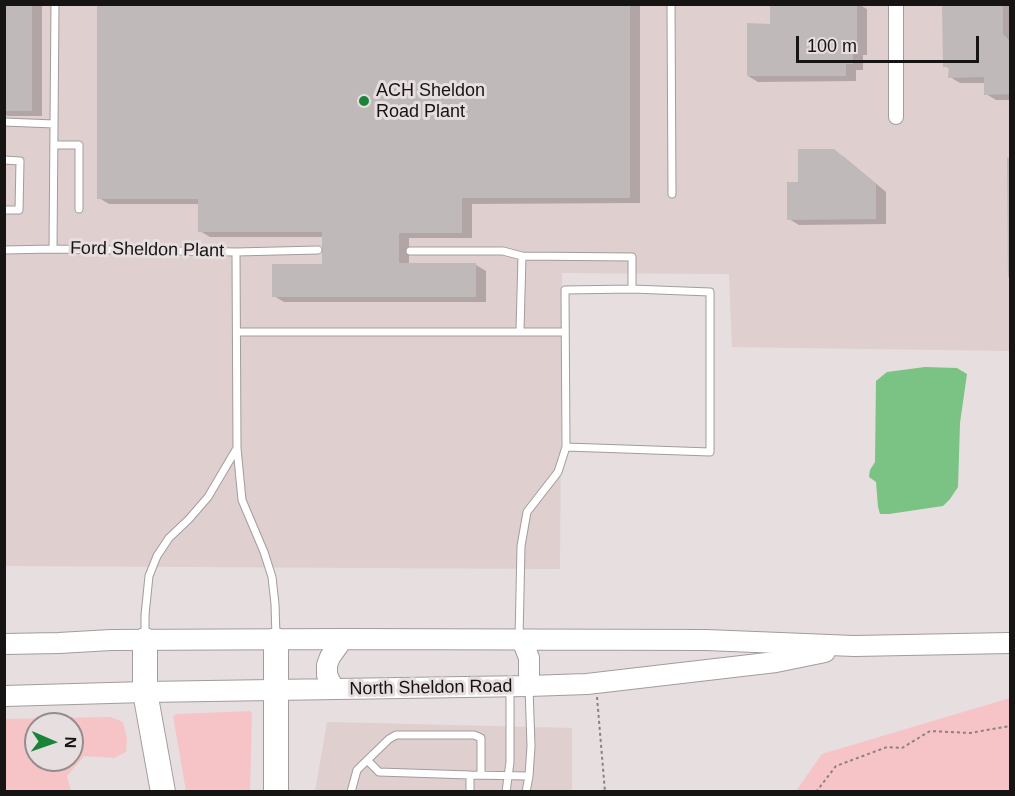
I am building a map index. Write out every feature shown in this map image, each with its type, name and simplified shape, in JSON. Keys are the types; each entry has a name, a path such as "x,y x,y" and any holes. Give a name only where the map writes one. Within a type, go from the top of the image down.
{"highway":[{"path":"145,640 145,692 163,792"},
{"path":"276,640 276,792"}],"main road":[{"name":"North Sheldon Road","path":"4,644 145,640 344,639 706,640 854,646 1011,643"},
{"path":"334,689 327,675 327,665 330,657 344,639"},
{"path":"519,639 529,658 520,686"},
{"name":"North Sheldon Road","path":"4,696 596,683 776,663 854,646"}],"street":[{"path":"896,4 896,117"}],"lane":[{"path":"52,249 55,4"},
{"path":"671,4 672,194"},
{"path":"4,122 54,124"},
{"path":"54,145 79,145 79,209"},
{"path":"4,160 20,161 19,210 4,210"},
{"name":"Ford Sheldon Plant","path":"4,250 236,252 237,448 242,500 272,577 276,640"},
{"path":"236,252 318,250"},
{"path":"410,251 503,251 522,256 632,257 632,289"},
{"path":"520,331 522,256"},
{"path":"519,639 521,546 527,512 558,472 566,447 566,290 632,289 710,292 710,452 566,447"},
{"path":"237,332 565,332"},
{"path":"145,640 149,576 157,556 169,538 208,497 237,448"},
{"path":"506,792 520,686"},
{"path":"520,686 531,746 526,792"},
{"path":"351,792 357,770 396,735 474,735 481,738 481,775"},
{"path":"367,760 379,772 529,776"},
{"path":"470,775 470,792"}],"path":[{"path":"596,683 605,792"},
{"path":"816,792 836,766 887,747 902,748 930,732 970,733 1011,726"}],"shaded area":[{"path":"5,5 1010,5 1010,351 732,347 729,274 562,273 560,569 5,566"},
{"path":"925,367 957,368 967,374 960,423 958,487 943,506 880,514 876,482 869,477 875,462 876,381 887,372"},
{"path":"1010,698 1010,791 796,791 822,754"},
{"path":"250,711 252,714 250,791 186,791 173,716"},
{"path":"84,717 110,717 123,722 127,738 126,752 114,758 84,756"},
{"path":"5,719 24,719 24,772 70,772 67,776 71,791 5,791"},
{"path":"327,722 572,728 572,791 315,792"}],"building":[{"path":"4,4 32,4 32,111 4,111"},
{"name":"ACH Sheldon Road Plant","path":"97,4 630,4 630,198 462,198 462,233 399,233 399,263 476,263 476,297 272,297 272,264 322,264 322,232 198,232 198,199 97,199"},
{"path":"770,4 857,4 857,50 853,50 853,64 846,64 846,76 747,76 747,23 770,24"},
{"path":"942,4 1003,4 1003,34 1010,41 1010,94 984,95 984,77 948,78 949,67 943,67"},
{"path":"798,149 834,149 876,184 876,219 787,220 787,182 798,182"},
{"path":"1007,158 1010,158 1010,277 1008,277"}],"place":[{"name":"ACH Sheldon Road Plant","path":"364,101"}]}
